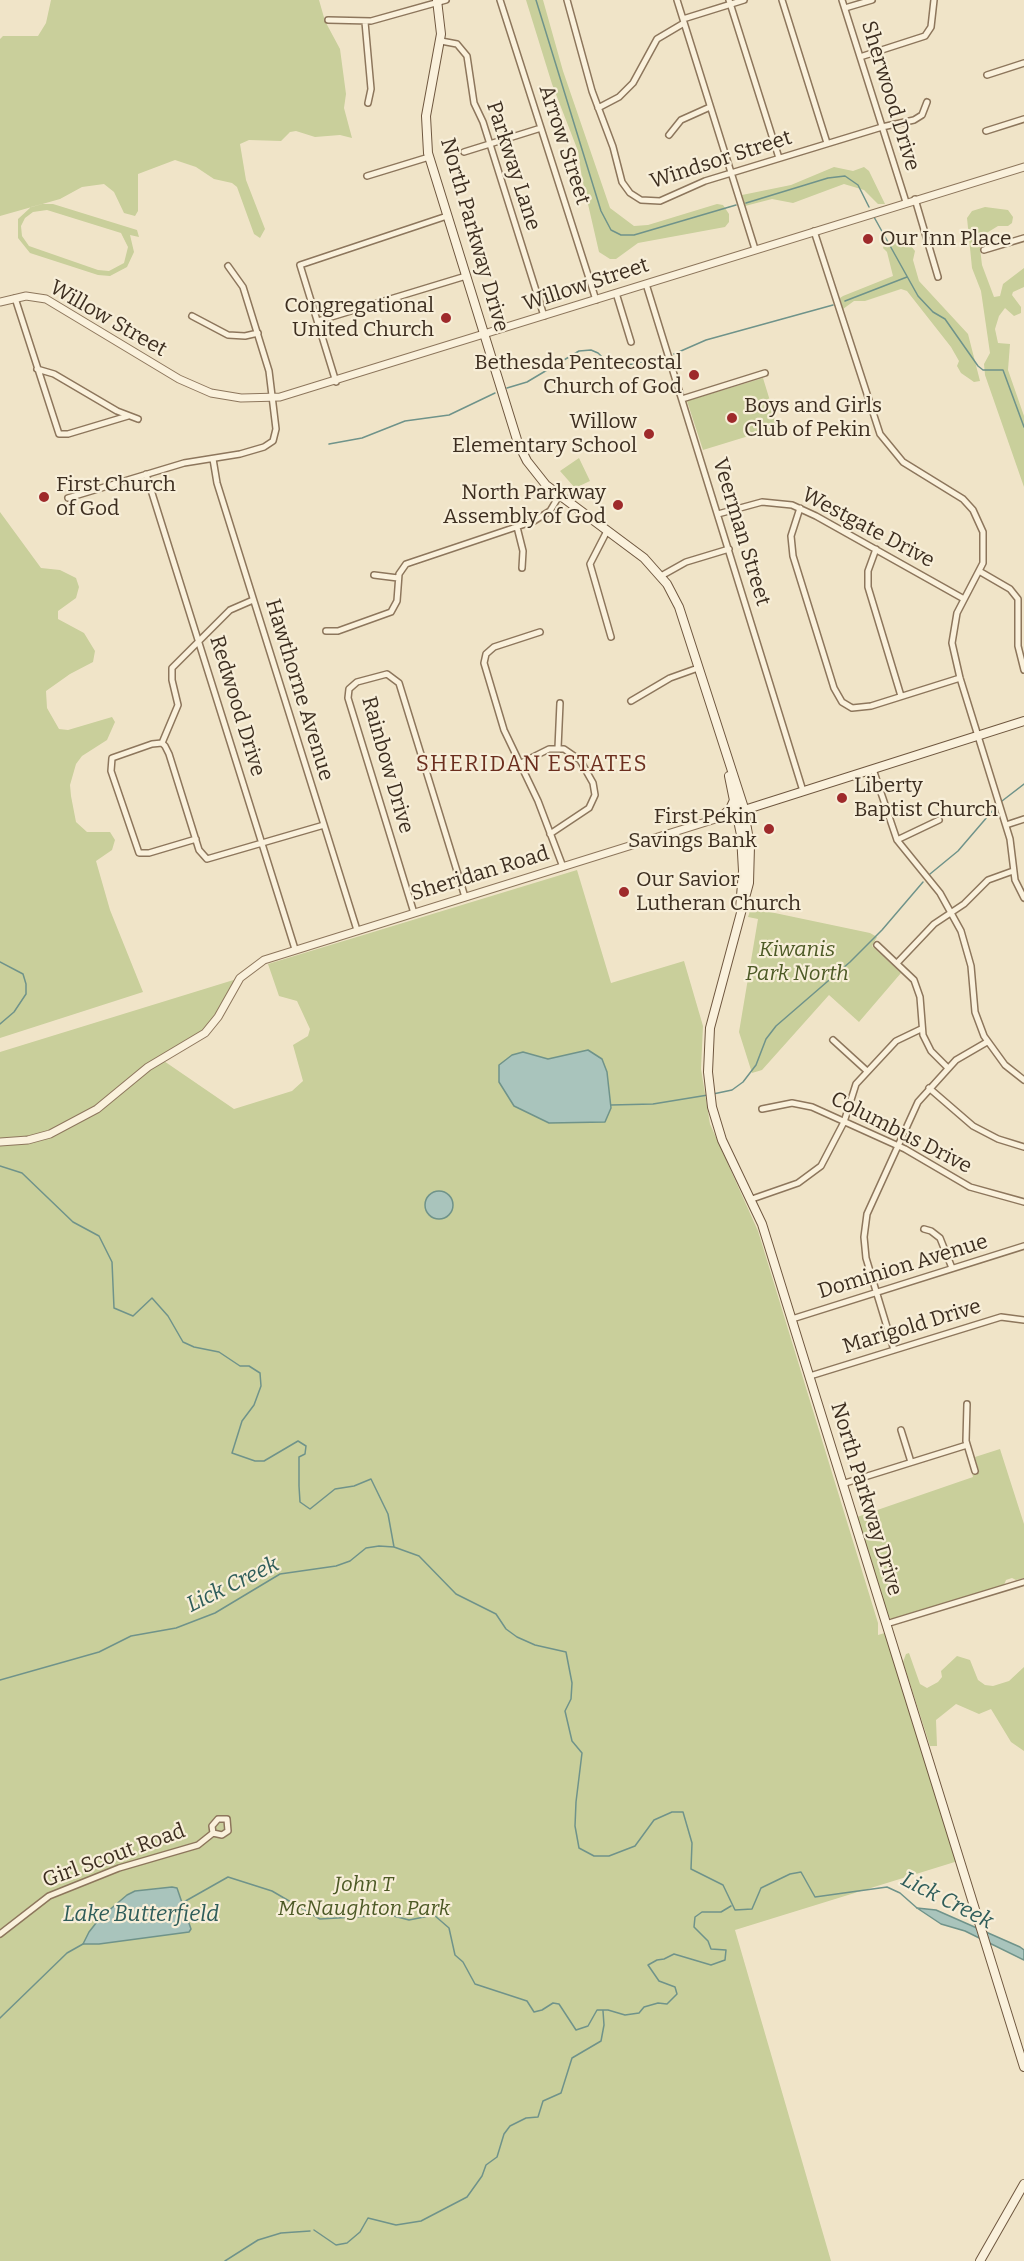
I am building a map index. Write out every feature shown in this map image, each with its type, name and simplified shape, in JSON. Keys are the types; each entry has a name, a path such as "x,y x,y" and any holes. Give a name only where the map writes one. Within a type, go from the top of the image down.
{"main road":[{"name":"North Parkway Drive","path":"440,1 441,41 425,120 429,158 522,452 536,474 559,496 645,558 662,576 679,607 737,796 744,827 743,876 733,943 710,1028 708,1059 710,1094 722,1140 752,1199 792,1319 1024,2067"},
{"name":"Sheridan Road","path":"741,811 1024,722"},
{"path":"737,796 760,805 744,827 733,819 721,817 730,809 737,796"},
{"path":"980,2261 1024,2184"}],"street":[{"name":"Arrow Street","path":"501,0 596,300"},
{"name":"Windsor Street","path":"567,0 598,108 614,147 622,182 638,199 660,201 695,185 731,173 882,127 917,119 927,102"},
{"path":"676,0 755,249"},
{"path":"598,108 619,97 633,83 657,39 683,21 730,2 744,0"},
{"path":"782,0 827,143"},
{"name":"Sherwood Drive","path":"842,0 906,202"},
{"path":"845,8 872,0"},
{"path":"861,57 925,36 931,27 934,0"},
{"path":"328,20 365,22 440,1"},
{"path":"730,2 779,158"},
{"path":"365,22 371,89 368,104"},
{"name":"Parkway Lane","path":"441,41 457,44 467,56 473,100 490,144 544,316"},
{"path":"987,75 1024,63"},
{"path":"669,135 686,116 711,107"},
{"path":"986,131 1024,119"},
{"path":"464,152 541,128"},
{"path":"367,176 429,158"},
{"name":"Willow Street","path":"0,302 30,296 49,301 195,387 229,396 273,398 336,381 915,199 1024,167"},
{"path":"915,199 938,277"},
{"path":"336,381 300,265 447,216"},
{"path":"814,231 880,434 903,462 958,496 973,510 985,540 980,572 964,599 956,618 952,638 960,678 1012,846 1013,871 1024,898"},
{"path":"984,250 1024,238"},
{"path":"69,498 184,463 254,450 273,441 276,429 269,371 242,283 228,266"},
{"path":"318,321 466,276"},
{"name":"Veerman Street","path":"646,284 803,791"},
{"path":"616,293 631,342"},
{"path":"15,298 59,434 68,434 128,416"},
{"path":"192,316 228,335 245,336 258,333"},
{"path":"37,369 54,374 128,416 138,419"},
{"path":"682,399 765,373"},
{"name":"Hawthorne Avenue","path":"213,459 217,483 357,930"},
{"name":"Redwood Drive","path":"146,474 295,949"},
{"path":"326,631 338,631 391,612 397,603 398,578 404,565 412,560 517,527 544,516 559,496"},
{"name":"Westgate Drive","path":"718,514 762,502 782,503 800,508 964,599"},
{"path":"800,508 791,536 793,556 834,688 846,709 863,708 960,678"},
{"path":"517,527 523,551 522,568"},
{"path":"607,531 590,564 611,637"},
{"path":"662,576 686,562 729,549"},
{"path":"876,549 868,571 868,587 901,696"},
{"path":"980,572 1010,589 1018,599 1018,646 1024,670"},
{"path":"374,575 398,578"},
{"path":"162,743 178,701 171,670 230,610 254,600"},
{"path":"540,632 494,647 487,652 484,660 502,724 538,801 563,867"},
{"path":"631,701 670,678 698,668"},
{"name":"Rainbow Drive","path":"414,913 351,708 348,691 357,682 387,674 395,677 399,683 465,897"},
{"path":"558,748 560,703"},
{"path":"162,743 169,754 196,839 205,858 214,858 324,825"},
{"path":"162,743 120,754 110,762 135,847 139,853 145,854 196,839"},
{"path":"519,764 543,751 558,748 572,752 580,760 593,783 595,795 588,810 550,834"},
{"path":"873,769 897,840 952,912 967,948 975,1012 987,1042 1005,1065 1024,1080"},
{"name":"Sheridan Road","path":"0,1142 35,1139 87,1116 152,1064 189,1045 205,1033 218,1017 234,986 249,969 264,960 741,811"},
{"path":"1006,825 1024,819"},
{"path":"897,840 939,820"},
{"path":"898,962 934,924 952,912 988,880 1013,871"},
{"path":"877,945 898,962 918,988 921,1029 928,1046 948,1068"},
{"path":"752,1199 793,1185 814,1173 826,1159 844,1122 853,1090 867,1071 899,1038 921,1029"},
{"path":"833,1040 867,1071"},
{"path":"894,1350 866,1258 866,1224 870,1206 916,1105 929,1088 963,1054 987,1042"},
{"path":"929,1088 973,1126 998,1139 1024,1147"},
{"name":"Columbus Drive","path":"762,1109 783,1104 801,1104 897,1146 970,1187 1024,1202"},
{"path":"924,1229 940,1238 952,1268"},
{"name":"Dominion Avenue","path":"792,1319 1024,1246"},
{"name":"Marigold Drive","path":"810,1376 1001,1317 1024,1320"},
{"path":"967,1404 967,1445 975,1472"},
{"path":"901,1430 911,1462"},
{"path":"842,1484 967,1445"},
{"path":"1009,1579 1011,1586"},
{"path":"886,1624 1024,1582"},
{"name":"Girl Scout Road","path":"0,1934 49,1896 119,1868 198,1845 213,1833"}],"green space":[{"path":"51,0 319,0 325,21 340,49 346,94 344,108 352,138 340,135 315,137 296,131 290,132 281,141 249,140 240,144 246,180 265,229 260,238 254,234 237,187 232,183 214,179 196,167 175,160 138,174 138,211 135,216 124,213 114,192 104,184 82,187 60,199 0,216 0,39 3,36 38,36 46,23"},
{"path":"526,0 543,0 563,71 610,208 634,226 648,225 717,204 723,205 729,214 729,222 725,227 638,243 616,259 610,259 599,252 578,151 552,84"},
{"path":"834,167 853,171 864,167 869,171 885,204 878,204 864,190 844,184 793,203 772,199 745,206 742,195 791,185"},
{"path":"53,204 137,230 139,237 130,235 134,252 127,267 110,276 98,275 30,253 18,238 18,219 31,207","holes":["47,210 121,233 128,247 124,263 109,271 98,270 29,246 22,236 21,226 25,218 33,212"]},
{"path":"985,207 1008,210 1013,217 1012,223 1008,226 998,226 985,234 980,248 982,265 994,297 1000,296 1003,284 1024,268 1024,287 1013,292 1012,295 1021,307 1021,313 1014,316 1005,308 999,316 995,329 998,343 1010,344 1008,370 1024,416 1024,487 985,375 984,364 990,353 981,291 972,268 967,218 972,211"},
{"path":"892,241 911,246 915,251 913,260 919,281 968,334 980,381 974,382 961,373 957,366 959,361 951,347 907,291 901,289 865,301 854,301 843,309 840,298 843,296 893,276 887,252 883,248 885,242"},
{"path":"763,378 778,427 703,450 687,401"},
{"path":"579,458 590,481 575,488 560,471"},
{"path":"0,512 41,568 60,570 76,578 79,587 76,598 58,611 58,619 84,633 95,651 93,662 70,674 46,691 47,708 59,729 68,730 112,717 115,722 107,740 82,756 76,764 70,785 71,796 76,822 87,832 110,832 115,840 112,850 96,861 110,910 143,992 0,1038"},
{"name":"John T McNaughton Park","path":"577,870 611,983 684,961 703,1026 701,1069 710,1124 758,1231 878,1623 878,1635 888,1632 958,1861 735,1930 831,2261 0,2261 0,1052 240,978 209,1029 161,1059 234,1109 292,1091 303,1081 293,1045 308,1036 310,1029 297,1001 279,996 268,964"},
{"name":"Kiwanis Park North","path":"751,908 870,933 877,937 872,946 901,973 859,1022 829,995 762,1070 752,1073 739,1032 758,919 748,917"},
{"path":"1000,1449 1024,1524 1024,1578 1016,1580 1012,1578 1006,1580 1004,1585 891,1619 887,1614 857,1517 973,1477 972,1473 979,1471 975,1457"},
{"path":"909,1653 920,1684 927,1688 938,1682 942,1677 941,1671 957,1656 970,1660 978,1680 985,1685 993,1686 1009,1681 1024,1667 1024,1751 1011,1742 991,1709 979,1714 956,1704 936,1720 937,1746 930,1746 903,1662 906,1654"}],"water":[{"path":"588,1050 602,1059 607,1072 611,1108 605,1122 549,1123 514,1106 499,1082 499,1065 512,1055 523,1052 548,1059"},
{"path":"439,1191 449,1195 453,1205 449,1215 439,1219 429,1215 425,1205 429,1195"},
{"name":"Lake Butterfield","path":"177,1888 191,1929 189,1932 83,1944 100,1918 127,1895 135,1891"},
{"path":"917,1908 936,1910 1020,1947 1024,1950 1024,1960 965,1931 941,1924"}],"waterway":[{"path":"536,0 601,211 611,230 621,235 634,235 736,205"},
{"path":"746,203 828,178 845,176 858,185 869,207"},
{"path":"874,217 918,296 933,312 945,319 978,366 983,370 1003,370 1024,427"},
{"path":"845,301 907,277"},
{"path":"674,354 706,340 833,305"},
{"path":"507,388 527,382 579,351 591,350 598,353 614,368 664,357"},
{"path":"329,444 362,438 405,421 449,415 495,393"},
{"path":"1002,801 1024,784"},
{"path":"930,874 958,851 994,809"},
{"path":"713,1094 732,1090 743,1082 756,1065 766,1039 776,1026 850,962 882,930 923,882"},
{"path":"0,962 23,974 26,984 26,994 14,1012 0,1024"},
{"path":"611,1105 653,1104 708,1095"},
{"path":"0,1166 22,1173 73,1222 99,1236 112,1262 114,1308 133,1316 152,1298 168,1316 183,1342 194,1347 219,1352 240,1366 249,1366 260,1373 261,1386 254,1405 242,1421 232,1453 255,1461 264,1461 298,1441 306,1446 305,1454 299,1457 300,1502 310,1509 335,1489 354,1486 371,1479 388,1514 394,1547"},
{"name":"Lick Creek","path":"0,1680 99,1652 131,1636 176,1628 215,1613 280,1574 336,1566 350,1561 366,1548 394,1547 419,1556 456,1594 496,1614 506,1629 517,1637 535,1645 566,1652 572,1683 571,1699 565,1711 572,1741 582,1753 575,1826 579,1848 594,1856 609,1856 635,1846 654,1820 672,1812 683,1812 692,1843 691,1869 723,1885 735,1910 752,1909 761,1888 790,1874 801,1872 815,1897 887,1887 900,1893 917,1908"},
{"path":"182,1903 228,1877 272,1891 320,1919 390,1915 409,1920 434,1915 449,1928 455,1955 463,1962 475,1984 527,2001 534,2012 553,2003 559,2004 576,2030 588,2026 597,2010 608,2010 625,2015 639,2013 644,2007 658,2003 667,2004 677,1994 675,1987 659,1981 648,1965 657,1960 674,1954 711,1965 725,1960 726,1950 711,1949 708,1941 694,1927 695,1917 702,1912 721,1912 731,1906"},
{"path":"0,2018 67,1953 83,1944"},
{"path":"314,2230 336,2245 347,2243 360,2232 368,2218 396,2225 421,2221 467,2197 482,2176 486,2165 497,2157 504,2134 510,2126 526,2118 538,2117 543,2101 561,2093 572,2058 601,2041 604,2025 603,2011"},
{"path":"225,2261 258,2240 281,2233 310,2231"}],"place":[{"name":"Our Inn Place","path":"868,239"},
{"name":"Congregational United Church","path":"446,318"},
{"name":"Bethesda Pentecostal Church of God","path":"694,375"},
{"name":"Boys and Girls Club of Pekin","path":"732,418"},
{"name":"Willow Elementary School","path":"649,434"},
{"name":"First Church of God","path":"44,497"},
{"name":"North Parkway Assembly of God","path":"618,505"},
{"name":"Liberty Baptist Church","path":"842,798"},
{"name":"First Pekin Savings Bank","path":"769,829"},
{"name":"Our Savior Lutheran Church","path":"624,892"}],"district":[{"name":"SHERIDAN ESTATES","path":"532,765"}]}
